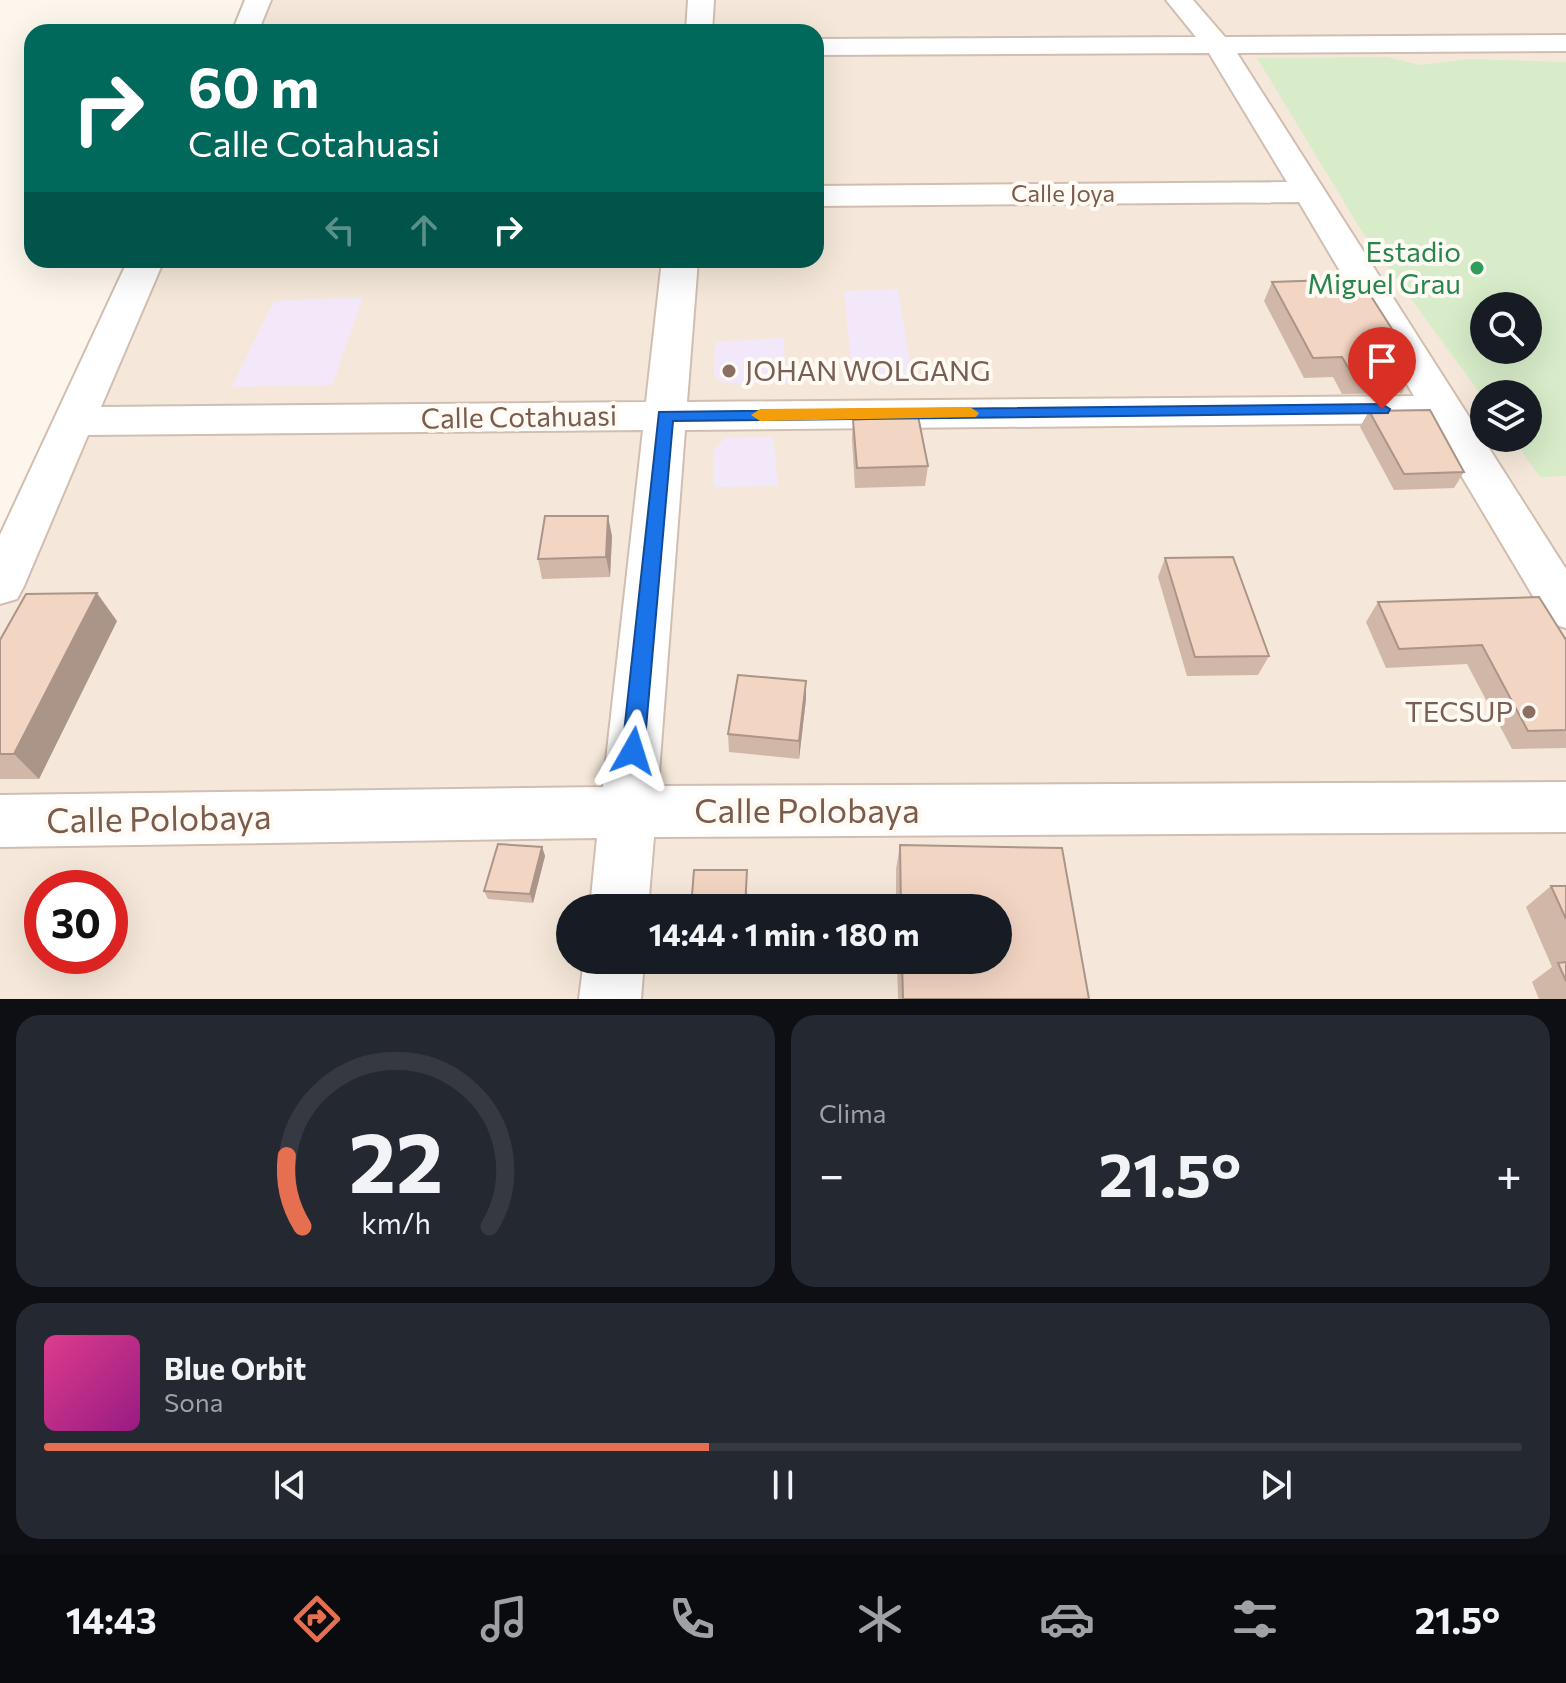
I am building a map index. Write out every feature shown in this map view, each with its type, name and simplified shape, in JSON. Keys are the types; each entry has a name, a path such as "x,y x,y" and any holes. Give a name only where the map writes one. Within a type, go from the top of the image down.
{"street":[{"path":"248,24 258,0"},
{"path":"700,24 701,0"},
{"path":"1179,0 1217,44 1566,609"},
{"path":"824,47 1566,43"},
{"name":"Calle Joya","path":"824,196 1309,192"},
{"path":"0,586 142,268"},
{"path":"620,894 679,268"},
{"name":"Calle Cotahuasi","path":"74,421 1444,409"},
{"name":"Calle Polobaya","path":"0,821 627,812 1566,807"},
{"path":"610,999 613,974"}],"shaded area":[{"path":"246,0 1566,0 1566,999 0,999 0,535 122,268 824,268 824,24 235,24"},
{"path":"898,289 913,381 853,380 844,291"},
{"path":"363,297 332,385 232,387 274,301"},
{"path":"783,338 787,383 732,383 719,381 714,374 715,342"},
{"path":"773,437 778,486 713,487 713,451 725,438"}],"green space":[{"name":"Estadio Miguel Grau","path":"1387,57 1420,65 1471,59 1566,62 1566,476 1540,477 1522,452 1542,452 1542,380 1470,380 1361,230 1257,58"}],"building":[{"path":"1360,279 1408,354 1401,354 1412,373 1352,374 1342,357 1313,358 1272,282"},
{"path":"1430,410 1464,472 1404,474 1369,411"},
{"path":"918,416 928,466 857,468 853,420"},
{"path":"545,516 608,516 606,557 538,559"},
{"path":"1233,557 1269,656 1195,657 1165,558"},
{"path":"97,593 14,754 0,754 0,640 26,594"},
{"path":"1539,597 1566,640 1566,730 1528,731 1482,645 1399,649 1378,602"},
{"path":"738,675 806,681 799,741 728,734"},
{"path":"498,844 542,847 530,894 484,891"},
{"path":"900,845 1062,848 1089,999 903,999 902,974 1012,974 1012,894 901,894"},
{"path":"694,870 747,870 746,894 692,894"},
{"path":"1551,886 1566,886 1566,919"},
{"path":"1566,962 1566,981 1558,963"}],"slow traffic":[{"path":"760,415 970,413"}],"place":[{"name":"Estadio Miguel Grau","path":"1477,268"},
{"name":"JOHAN WOLGANG","path":"729,371"},
{"name":"TECSUP","path":"1529,712"}],"route":[{"path":"633,751 665,416 1382,409"}]}
